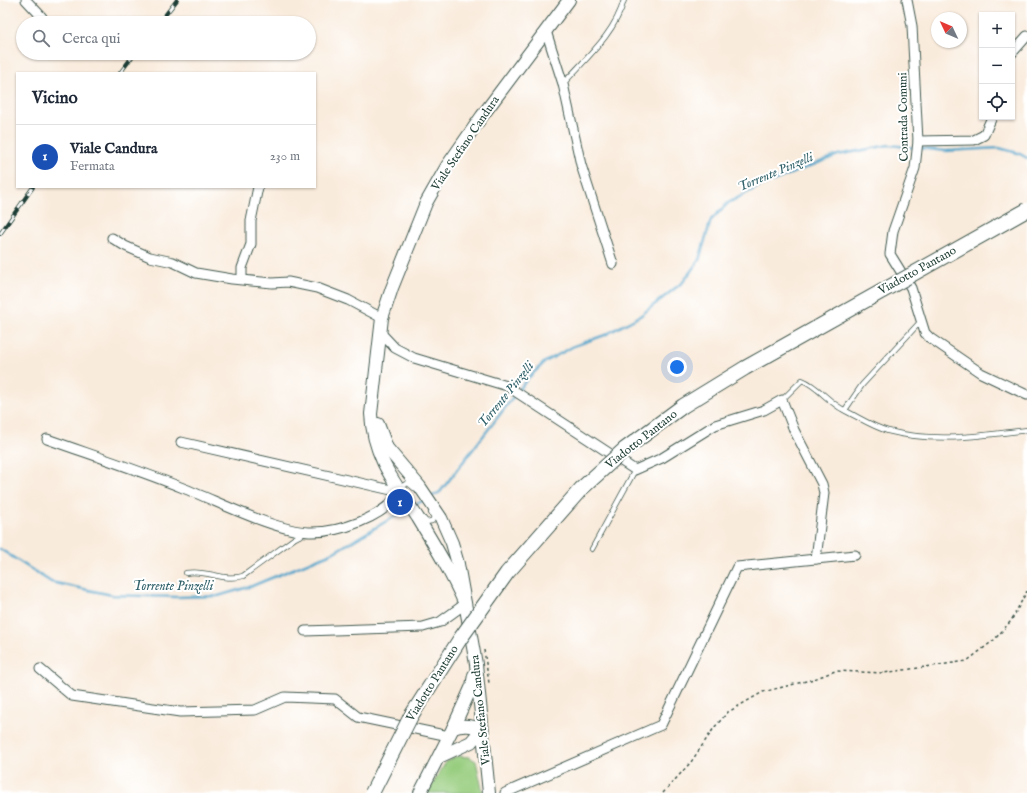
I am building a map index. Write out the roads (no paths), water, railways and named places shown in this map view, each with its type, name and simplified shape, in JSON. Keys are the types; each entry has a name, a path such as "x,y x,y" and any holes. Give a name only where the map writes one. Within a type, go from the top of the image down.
{"main road":[{"name":"Viale Stefano Candura","path":"465,604 448,569 411,506 383,465 376,445 372,429 371,414 382,318 418,220 437,183 482,116 569,0"},
{"name":"Viadotto Pantano","path":"372,793 411,716 460,639 507,573 581,488 625,449 683,406 745,368 1027,210"},
{"name":"Viale Stefano Candura","path":"373,396 378,428 387,448 441,518 452,543 458,564 476,664 484,758 489,793"},
{"path":"420,793 439,757 472,686 476,664"},
{"path":"439,757 471,742 482,729 470,726 461,726 451,732"},
{"path":"460,747 472,750 484,758"}],"street":[{"path":"26,0 41,16"},
{"name":"Contrada Comuni","path":"908,0 912,26 918,141 916,168 890,245 890,254 903,274 917,303 925,333 981,373 1027,395"},
{"path":"546,31 563,84 581,165 614,264"},
{"path":"1015,50 1027,36"},
{"path":"918,141 974,140 984,135 991,120"},
{"path":"242,279 242,268 251,244 251,221 258,188"},
{"path":"112,238 125,246 150,257 173,262 196,272 213,276 272,283 288,282 317,288 348,300 382,318"},
{"path":"380,332 395,348 414,358 507,386 635,470 662,458 715,425 764,410 782,400 794,430 822,484 824,493 816,559"},
{"path":"47,439 169,483 276,525 308,532 336,530 354,525 395,500 411,506"},
{"path":"181,442 411,506"},
{"path":"505,793 661,725 737,567 855,555"},
{"path":"305,631 423,627 440,622 465,604"},
{"path":"40,669 72,696 180,712 255,710 285,697 335,699 358,717 451,732"}],"lane":[{"path":"563,84 610,30 621,11 624,0"},
{"path":"845,410 862,385 921,321"},
{"path":"782,400 802,380 807,382 835,405 886,430 918,436 952,439 1027,430"},
{"path":"592,549 635,470"},
{"path":"408,483 426,500 434,517 432,521 426,522 411,506 403,489 404,485 408,483"},
{"path":"186,573 204,572 225,578 243,576 295,538 308,532"}],"waterway":[{"name":"Torrente Pinzelli","path":"431,497 440,492 528,378 545,362 574,346 605,335 640,316 683,282 699,260 711,220 728,203 760,186 838,155 889,145 946,151 999,148 1018,153 1027,158"},
{"name":"Torrente Pinzelli","path":"415,505 424,500"},
{"name":"Torrente Pinzelli","path":"0,549 51,582 112,595 176,597 218,596 252,586 334,552 409,508"}],"railway":[{"path":"164,16 177,0"},
{"path":"121,72 130,60"},
{"path":"0,234 32,188"}],"place":[{"name":"Viale Candura","path":"400,502"}]}
